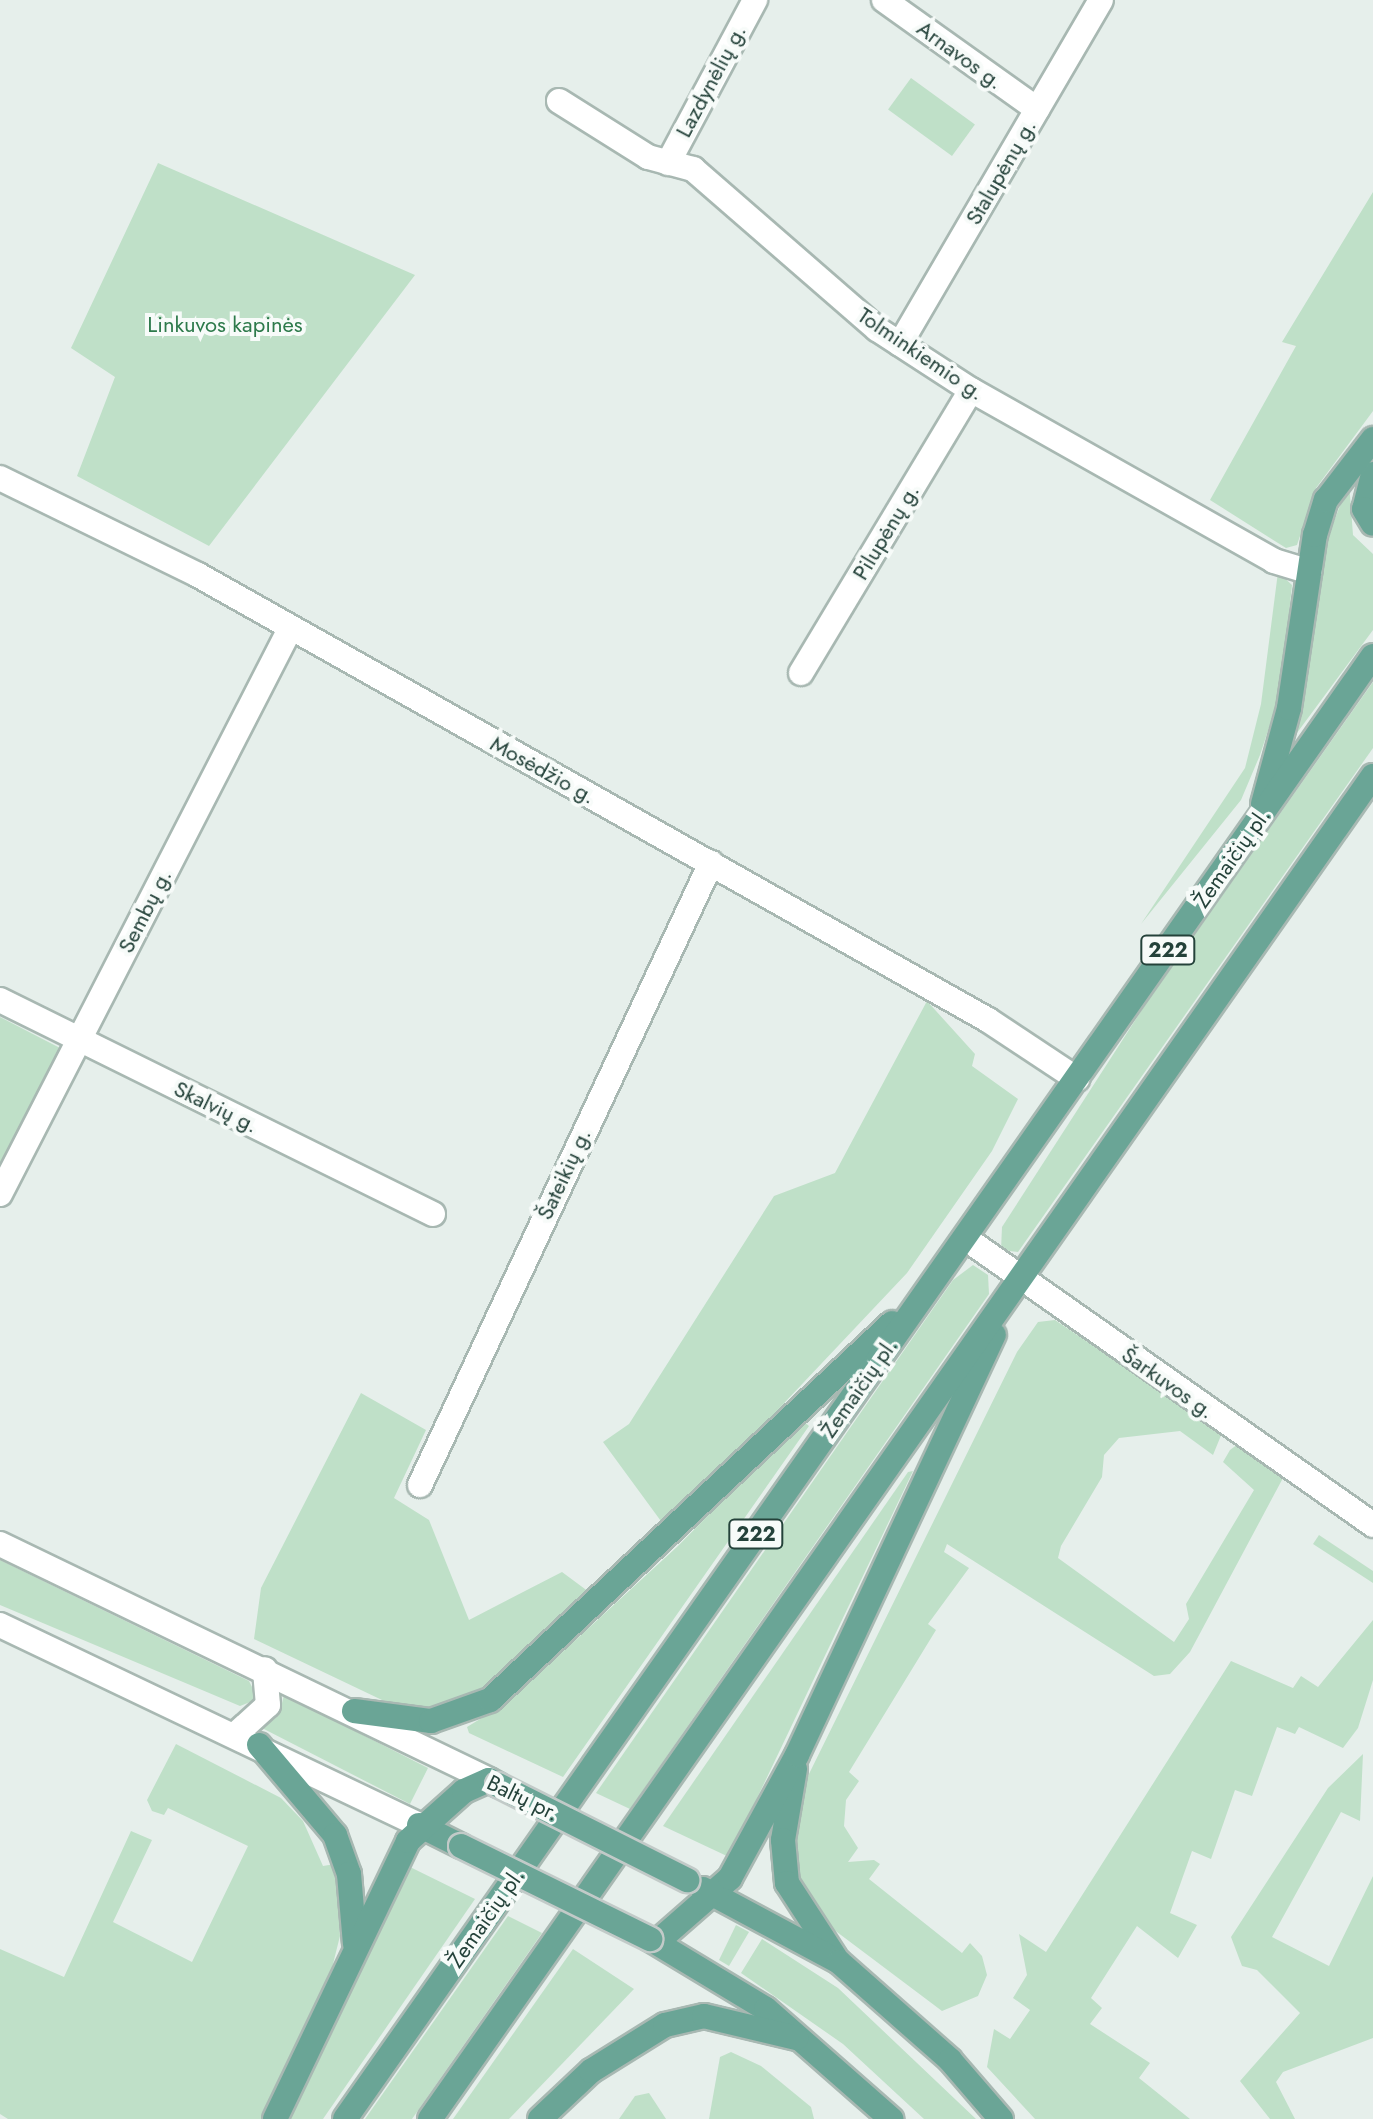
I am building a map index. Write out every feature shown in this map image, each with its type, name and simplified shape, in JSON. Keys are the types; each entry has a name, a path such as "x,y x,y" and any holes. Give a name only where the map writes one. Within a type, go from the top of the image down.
{"main road":[{"path":"1258,821 1289,708 1309,572 1326,500 1373,439"},
{"path":"1373,474 1364,509 1373,524"},
{"name":"Žemaičių pl.","path":"345,2119 1373,656"},
{"path":"430,2119 1373,776"},
{"path":"654,1940 716,1896 797,1755 1021,1278"},
{"path":"354,1711 431,1721 490,1700 931,1286"},
{"path":"259,1745 335,1835 349,1874 355,1953"},
{"path":"797,1755 785,1873 839,1962"},
{"path":"275,2119 419,1825 494,1782"},
{"name":"Baltų pr.","path":"494,1782 839,1962 950,2060 1001,2119"},
{"path":"419,1825 654,1940 802,2039 891,2119"},
{"path":"540,2119 591,2071 665,2025 704,2016 802,2039"}],"street":[{"name":"Lazdynėlių g.","path":"668,163 755,0"},
{"name":"Arnavos g.","path":"884,0 1037,109"},
{"name":"Stalupėnų g.","path":"900,344 1101,0"},
{"name":"Tolminkiemio g.","path":"559,101 668,163 693,169 900,344 971,390 1274,561 1309,572"},
{"name":"Pilupėnų g.","path":"801,673 971,390"},
{"name":"Mosėdžio g.","path":"0,478 290,629 711,863 988,1020 1077,1079"},
{"name":"Sembų g.","path":"0,1194 77,1037 290,629"},
{"name":"Šateikių g.","path":"420,1485 711,863"},
{"name":"Skalvių g.","path":"0,1000 433,1214"},
{"name":"Šarkuvos g.","path":"965,1238 1373,1525"},
{"name":"Baltų pr.","path":"0,1544 354,1711 494,1782"},
{"path":"0,1625 236,1734 419,1825"},
{"path":"236,1734 268,1705 265,1669"}],"green space":[{"path":"911,78 975,124 952,156 888,110"},
{"name":"Linkuvos kapinės","path":"158,163 415,275 209,546 77,476 115,377 71,348"},
{"path":"1373,192 1373,411 1316,488 1297,545 1286,548 1210,500 1296,346 1282,342"},
{"path":"1349,482 1353,535 1373,554 1373,630 1291,741 1304,700 1323,550"},
{"path":"1278,572 1292,585 1281,691 1260,755 1241,800 1141,924 1245,768 1261,704"},
{"path":"1373,682 1373,748 1018,1252 1001,1250 1002,1227 1147,1002"},
{"path":"927,1001 975,1054 972,1066 1018,1099 992,1151 907,1273 666,1528 603,1442 629,1424 774,1196 835,1173"},
{"path":"0,1017 60,1048 0,1168"},
{"path":"973,1265 988,1275 989,1294 630,1809 596,1793 953,1280"},
{"path":"1055,1320 1222,1433 1213,1455 1180,1431 1119,1438 1104,1455 1102,1477 1061,1546 1058,1558 1174,1642 1189,1619 1186,1604 1254,1490 1223,1462 1230,1450 1238,1444 1283,1478 1190,1652 1170,1674 1154,1676 947,1544 944,1552 969,1568 928,1624 936,1630 849,1772 859,1781 846,1800 844,1826 858,1848 848,1862 874,1860 880,1864 869,1879 962,1953 970,1943 982,1956 987,1975 978,1996 942,2011 817,1917 796,1883 792,1826 806,1780 1017,1352 1038,1322"},
{"path":"361,1393 426,1430 394,1498 429,1520 469,1620 562,1572 589,1592 500,1682 461,1703 413,1708 382,1700 254,1639 261,1588"},
{"path":"802,1420 809,1426 563,1777 469,1733 467,1727 508,1702 678,1546"},
{"path":"913,1471 729,1857 663,1826 908,1472"},
{"path":"1319,1535 1373,1571 1373,1583 1313,1544"},
{"path":"0,1560 249,1681 258,1699 240,1706 0,1605"},
{"path":"1373,1620 1373,1680 1358,1728 1343,1748 1299,1727 1295,1734 1277,1727 1252,1796 1235,1790 1211,1859 1192,1851 1170,1913 1197,1925 1178,1958 1137,1926 1091,1998 1102,2008 1090,2024 1150,2063 1139,2078 1190,2119 1035,2119 987,2067 994,2029 1010,2039 1030,2010 1013,1998 1027,1975 1019,1934 1046,1952 1231,1661 1293,1688 1301,1676 1318,1687"},
{"path":"284,1695 428,1768 410,1804 262,1728 279,1715"},
{"path":"176,1744 281,1798 303,1821 323,1866 335,1864 340,1936 331,1972 262,2119 8,2119 0,2114 0,1949 64,1977 131,1831 152,1840 113,1922 192,1962 248,1846 168,1808 164,1815 152,1811 147,1800"},
{"path":"1363,1754 1360,1821 1341,1812 1272,1937 1329,1966 1373,1876 1373,2038 1283,2072 1276,2082 1295,2119 1270,2119 1240,2081 1300,2013 1257,1970 1242,1966 1231,1937 1328,1788"},
{"path":"408,1866 475,1899 323,2119 289,2119"},
{"path":"508,1916 542,1933 412,2119 365,2119"},
{"path":"736,1925 749,1932 729,1966 719,1960"},
{"path":"762,1939 838,1988 976,2119 924,2119 843,2044 741,1973"},
{"path":"573,1949 634,1989 509,2119 453,2119"},
{"path":"731,2052 761,2066 811,2107 814,2119 709,2119 720,2057"},
{"path":"649,2093 666,2119 619,2119 635,2096"}]}
